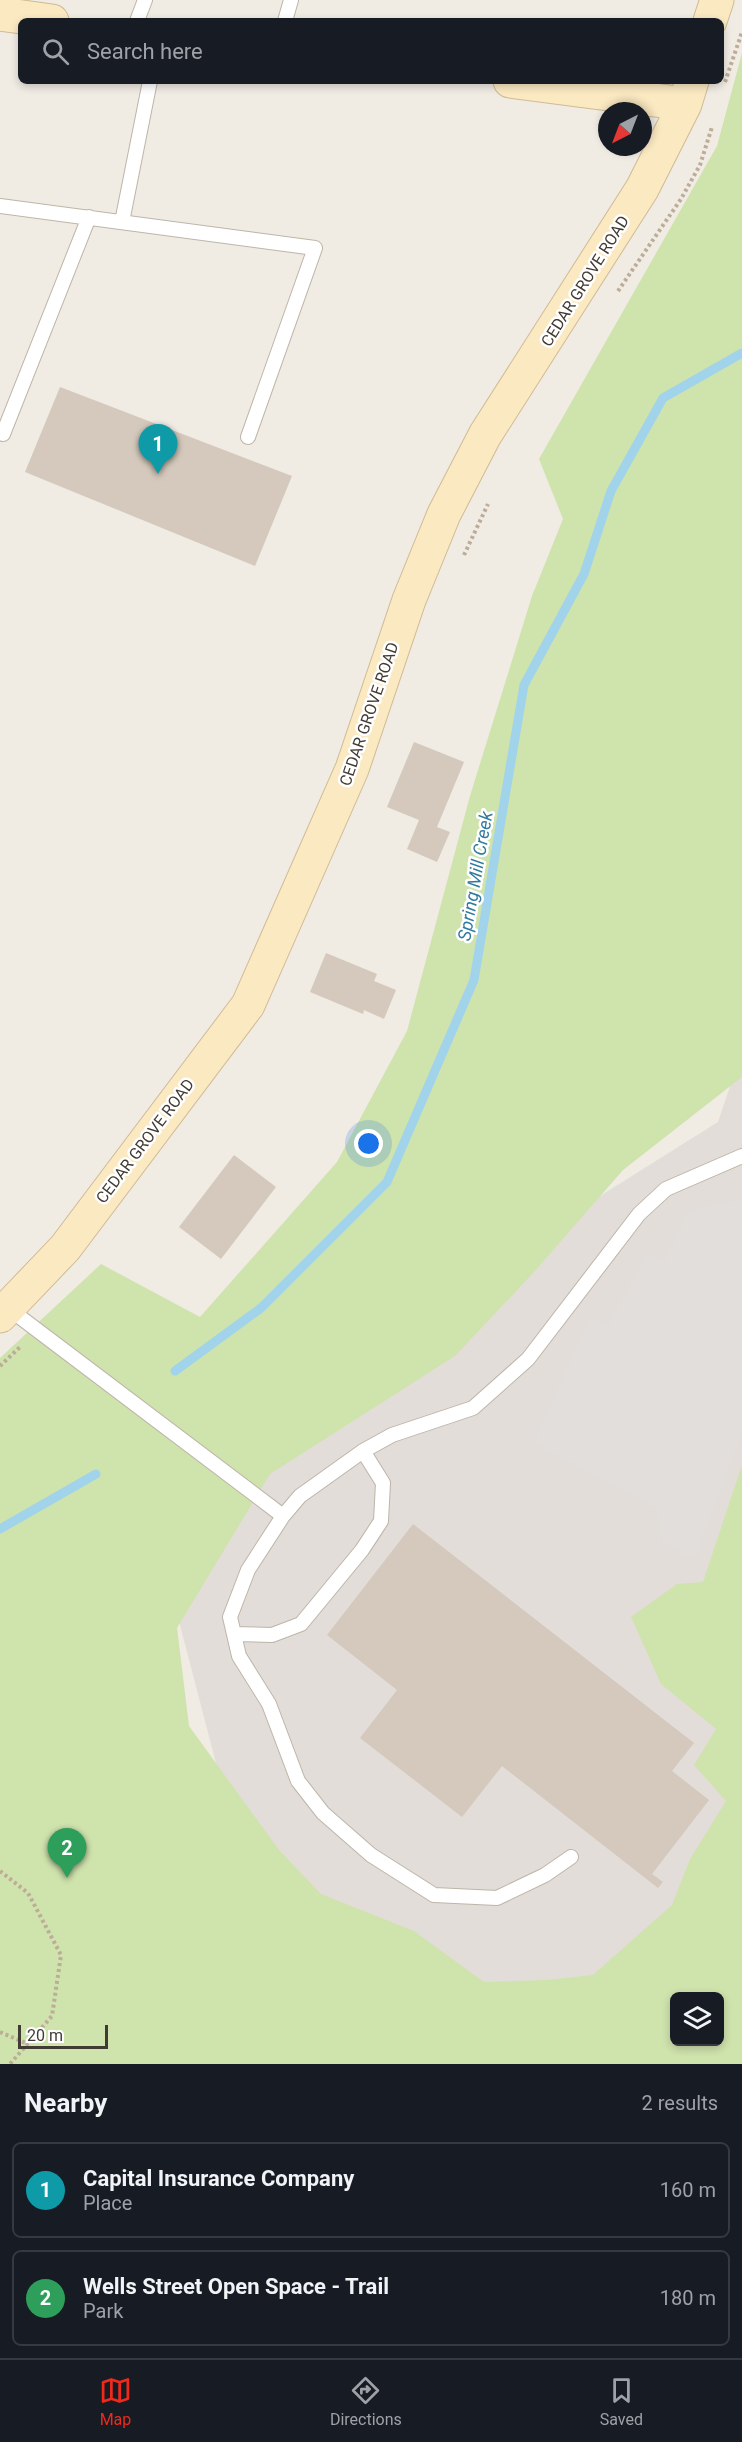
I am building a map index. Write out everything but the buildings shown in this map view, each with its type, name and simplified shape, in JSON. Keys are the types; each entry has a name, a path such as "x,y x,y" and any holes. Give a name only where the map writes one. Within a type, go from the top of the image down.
{"street":[{"path":"711,18 717,0"},
{"path":"0,14 30,18"},
{"path":"559,84 689,92"},
{"name":"CEDAR GROVE ROAD","path":"4,1312 65,1248 248,1005 352,769 408,600 444,514 486,435 642,189 689,92"}],"lane":[{"path":"138,18 145,0"},
{"path":"286,18 291,0"},
{"path":"122,222 149,84"},
{"path":"0,206 315,248 248,437"},
{"path":"0,431 3,434 89,217"},
{"path":"571,1857 545,1875 497,1898 435,1895 371,1855 323,1813 298,1781 269,1704 239,1656 230,1617 248,1570 283,1516 300,1496 363,1451 392,1435 473,1408 528,1359 639,1214 666,1190 742,1156"},
{"path":"4,1312 283,1516"},
{"path":"234,1635 272,1635 301,1624 362,1550 381,1521 383,1483 363,1451"}],"path":[{"path":"0,1366 21,1346"},
{"path":"0,1871 28,1893 62,1955 52,2016 10,2064"},
{"path":"0,2032 28,2044"}],"shaded area":[{"path":"742,1051 742,1828 631,1961 518,2030 242,1863 143,1483 718,1122"},
{"path":"742,1199 742,1434 694,1560 663,1543 655,1507 534,1443 590,1316 608,1325 647,1253 665,1261 690,1210"}],"green space":[{"path":"742,53 742,1077 623,1170 534,1272 455,1356 270,1474 177,1628 189,1726 279,1850 321,1894 414,1931 484,1982 546,1980 593,1975 672,1905 690,1859 726,1801 694,1765 716,1729 661,1684 631,1617 677,1584 703,1582 742,1465 742,2064 0,2064 0,1358 101,1264 200,1317 337,1162 407,1031 470,796 532,596 563,519 539,459 717,146"}],"waterway":[{"name":"Spring Mill Creek","path":"175,1371 261,1308 387,1182 474,980 524,685 584,574 611,491 663,398 742,353"},
{"name":"Spring Mill Creek","path":"0,1529 96,1474"}],"place":[{"name":"Capital Insurance Company","path":"158,474"},
{"name":"Wells Street Open Space - Trail","path":"67,1878"}]}
